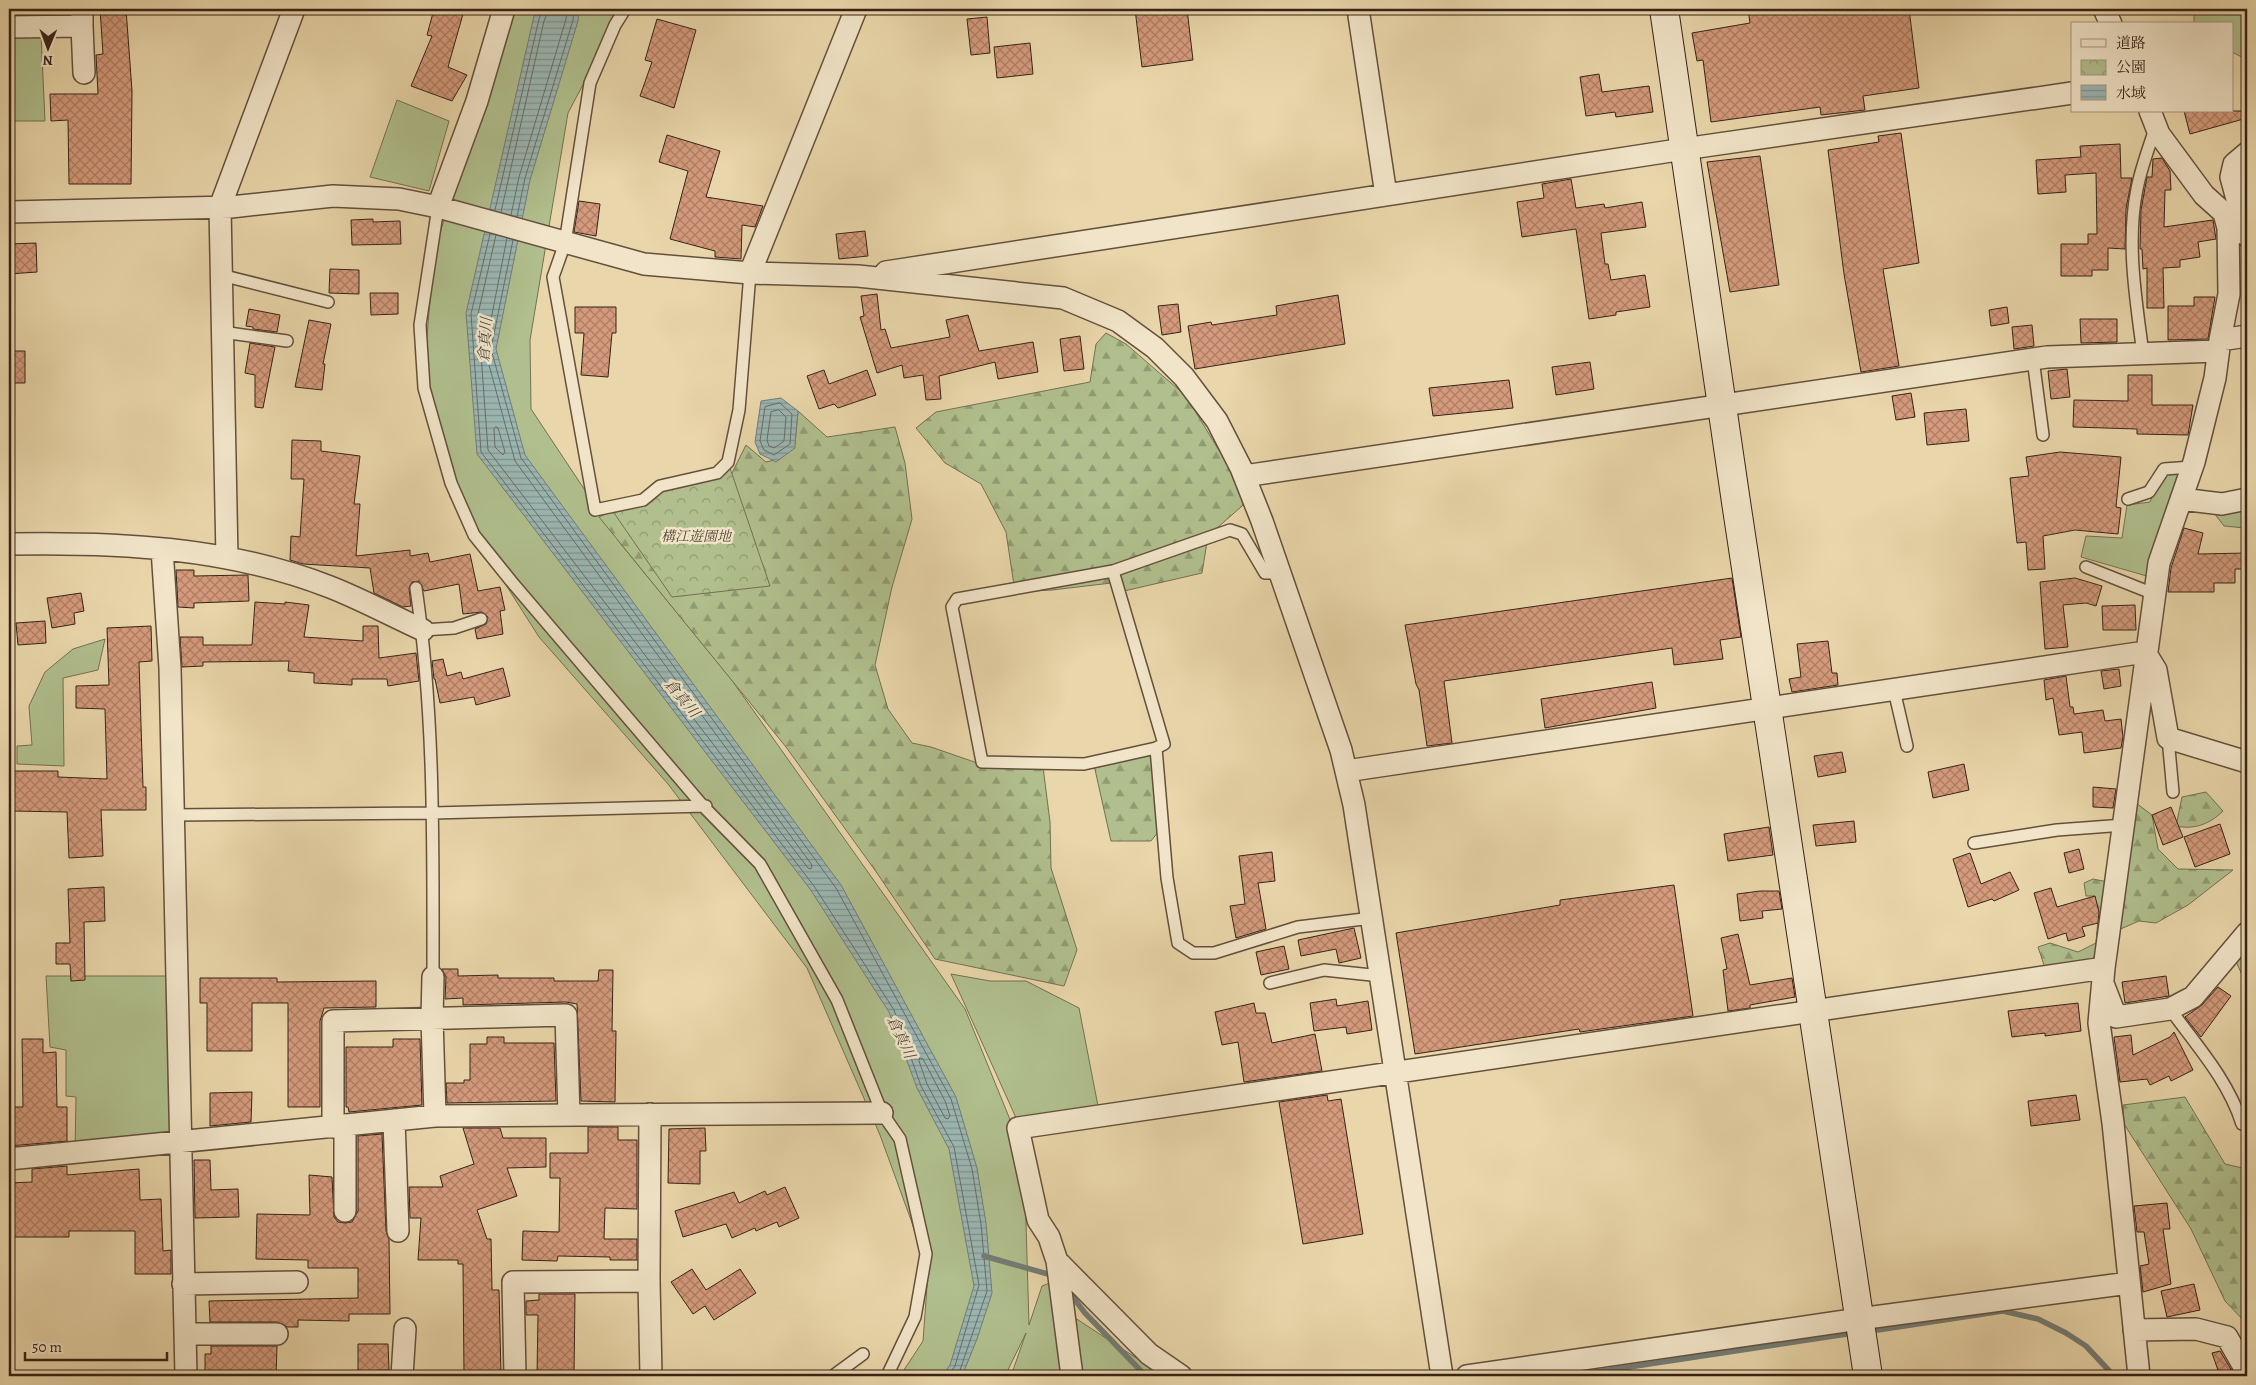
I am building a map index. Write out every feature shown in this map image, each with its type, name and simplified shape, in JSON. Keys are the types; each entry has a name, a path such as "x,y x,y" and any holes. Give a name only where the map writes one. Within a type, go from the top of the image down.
{"street":[{"path":"227,558 220,207 294,9"},
{"path":"444,209 504,9"},
{"path":"750,273 856,9"},
{"path":"1358,9 1386,195"},
{"path":"1664,9 1812,1011 1868,1376"},
{"path":"2104,9 2110,22"},
{"path":"9,27 82,17 84,73"},
{"path":"858,276 1684,149 2071,94"},
{"path":"2153,119 2159,134 2204,195 2224,213 2228,228 2229,294"},
{"path":"2139,1376 2113,1123 2099,1023 2103,975 2145,652 2159,562 2192,467 2216,378 2219,346 2229,294 2247,236 2232,177 2234,164 2247,153"},
{"path":"9,212 220,207 333,196 399,200 444,209 644,264 750,273 858,276 1063,298 1118,321 1154,348 1184,377 1217,421 1244,476 1280,573 1341,750 1354,804 1442,1376"},
{"path":"1244,476 2032,359 2143,354 2219,346 2247,336"},
{"path":"2181,499 2222,504 2247,499"},
{"path":"9,544 88,543 162,548 227,558 274,569 330,587 422,630"},
{"path":"162,548 170,668 186,1376"},
{"path":"1346,770 2145,652"},
{"path":"2145,652 2156,670 2168,738 2247,762"},
{"path":"2103,975 2116,1017 2170,1009 2193,997 2247,933"},
{"path":"1072,1376 1057,1266 1049,1237 1038,1220 1018,1128 1812,1011 2103,975"},
{"path":"433,977 432,1018 435,1116"},
{"path":"345,1211 333,1021 566,1014 569,1115"},
{"path":"9,1159 435,1116 882,1113"},
{"path":"650,1114 649,1281 651,1376"},
{"path":"394,1120 398,1231"},
{"path":"1057,1266 1149,1354 1181,1376"},
{"path":"515,1376 513,1282 649,1281"},
{"path":"184,1284 297,1282"},
{"path":"1467,1376 1859,1319 2129,1283"},
{"path":"402,1376 405,1329"},
{"path":"2134,1330 2196,1329 2227,1337 2247,1372"},
{"path":"185,1334 277,1334"}],"lane":[{"path":"625,9 614,25 590,82 559,241 554,277 595,510 643,500 660,486 717,473 728,462 739,410 750,273"},
{"path":"2143,354 2133,274 2134,226 2137,190 2153,119"},
{"path":"444,209 420,325 424,388 455,492 474,535 705,806 760,864 837,1000 882,1113 900,1139 926,1254 915,1317 887,1376"},
{"path":"221,275 328,302"},
{"path":"222,332 287,341"},
{"path":"2032,359 2043,435"},
{"path":"2128,499 2149,492 2164,469 2192,467"},
{"path":"1113,571 1164,744 1156,748 1084,764 982,762 952,607 957,599 1113,571 1230,530 1242,534 1266,573 1280,573"},
{"path":"2086,567 2154,594"},
{"path":"416,588 422,630 433,814 433,977"},
{"path":"422,630 454,628 481,619"},
{"path":"1894,690 1907,746"},
{"path":"2168,738 2173,792"},
{"path":"1156,748 1167,878 1178,943 1193,953 1214,953 1298,927 1372,918"},
{"path":"173,815 433,814 705,806"},
{"path":"1974,843 2058,830 2124,825"},
{"path":"1270,982 1324,970 1381,976"},
{"path":"2170,1009 2222,1079 2242,1124 2247,1126"},
{"path":"832,1376 863,1354"}],"green space":[{"path":"510,9 623,9 568,113 530,340 531,409 620,543 731,679 965,1009 1024,1154 1029,1325 1042,1286 1050,1283 1064,1376 1011,1376 1026,1333 1005,1376 900,1376 923,1341 928,1273 880,1135 807,968 668,784 539,637 450,497 423,384 434,252"},
{"path":"2194,9 2247,9 2247,60 2234,53 2234,22 2194,22"},
{"path":"9,34 41,34 45,121 9,121"},
{"path":"397,100 449,121 429,191 370,177"},
{"path":"1106,333 1126,344 1186,396 1250,499 1208,536 1202,573 1124,591 1120,582 1052,590 1015,592 1006,532 981,484 945,463 916,428 936,412 1090,382 1096,344"},
{"path":"798,411 827,437 895,427 905,463 912,519 892,587 875,665 888,709 912,743 931,747 983,765 1043,767 1050,822 1051,868 1077,950 1064,986 935,959 877,873 786,747 599,517 658,489 731,475 746,445 766,462 779,459 795,444"},
{"name":"構江遊園地","path":"728,462 770,586 672,597 614,513"},
{"path":"2164,469 2185,472 2150,577 2081,557 2086,536 2122,538 2127,505 2150,502"},
{"path":"2247,506 2247,532 2245,528 2224,526 2214,513"},
{"path":"105,639 98,670 63,678 64,766 17,764 17,746 32,745 29,706 45,672 73,649"},
{"path":"1153,754 1158,832 1151,841 1111,841 1094,765"},
{"path":"2206,792 2223,811 2207,823 2201,825 2189,827 2176,826 2182,797"},
{"path":"2136,803 2152,815 2158,849 2178,869 2233,870 2188,905 2156,923 2139,921 2116,931"},
{"path":"2093,879 2108,882 2104,968 2046,971 2038,947 2050,943 2078,952 2096,943 2098,919 2095,896 2086,896 2084,883"},
{"path":"2247,942 2247,986 2234,957"},
{"path":"951,974 990,981 1026,981 1079,1008 1098,1106 1017,1120"},
{"path":"46,976 177,976 180,1143 75,1153 76,1097 66,1096 66,1050 50,1047"},
{"path":"2185,1097 2225,1164 2247,1169 2247,1324 2225,1301 2191,1229 2124,1124 2123,1105"},
{"path":"1072,1316 1164,1376 1084,1376"}],"water":[{"name":"倉真川","path":"539,9 579,9 578,21 530,180 496,349 525,455 841,885 956,1097 977,1168 986,1223 992,1293 977,1339 962,1376 942,1376 950,1365 974,1286 949,1149 917,1088 889,1012 810,889 477,454 466,313 534,16"},
{"path":"781,398 798,411 795,448 776,462 760,454 755,442 761,401"}],"building":[{"path":"100,9 126,9 132,91 131,184 69,184 68,120 51,121 50,94 98,94 96,55 103,54"},
{"path":"434,9 444,9 463,14 448,67 467,75 452,101 411,86 432,36 427,35"},
{"path":"1135,9 1187,9 1193,60 1142,67"},
{"path":"1748,9 1909,9 1919,88 1863,96 1865,110 1821,115 1820,107 1711,122 1703,60 1697,61 1692,33 1750,23"},
{"path":"987,17 990,53 971,55 967,19"},
{"path":"657,19 696,30 674,108 640,96 652,62 645,60"},
{"path":"1030,43 1033,74 997,78 994,47"},
{"path":"1599,74 1602,92 1649,86 1653,112 1616,117 1615,112 1586,116 1580,77"},
{"path":"2247,111 2247,118 2190,134 2184,112"},
{"path":"1901,133 1919,263 1883,269 1899,366 1861,372 1844,274 1828,150 1879,142 1878,136"},
{"path":"667,135 720,151 706,197 763,206 755,227 742,225 741,259 715,257 715,251 670,239 688,171 659,162"},
{"path":"2120,144 2121,178 2132,178 2126,209 2125,249 2108,248 2108,270 2092,270 2092,276 2061,276 2061,244 2088,244 2088,234 2097,234 2096,173 2065,175 2066,192 2038,194 2036,160 2081,157 2080,146"},
{"path":"1760,156 1779,285 1730,292 1707,162"},
{"path":"2162,158 2170,171 2171,190 2165,190 2164,227 2213,220 2216,239 2198,242 2200,257 2180,260 2180,267 2163,268 2164,308 2147,308 2147,268 2143,269 2142,249 2140,249 2141,210 2147,177 2152,177 2153,159"},
{"path":"1571,179 1576,208 1604,204 1605,208 1642,202 1646,227 1601,233 1605,264 1608,264 1611,280 1645,275 1650,307 1616,312 1616,315 1589,319 1576,229 1522,237 1517,202 1544,198 1542,184"},
{"path":"579,201 600,204 596,236 574,232"},
{"path":"373,219 373,222 400,221 401,244 352,245 351,220"},
{"path":"865,231 868,256 839,259 836,234"},
{"path":"36,243 37,272 9,274 9,244"},
{"path":"330,269 359,270 359,294 329,293"},
{"path":"370,293 398,293 398,314 371,315"},
{"path":"877,294 881,330 885,329 891,348 950,337 946,320 968,315 979,351 1033,342 1038,372 998,379 995,362 939,376 941,399 926,400 923,375 904,378 902,365 877,373 860,317 864,316 861,296"},
{"path":"1338,295 1345,344 1195,369 1188,326 1211,322 1212,325 1277,315 1276,306"},
{"path":"2194,297 2215,297 2208,339 2168,340 2168,306 2194,306"},
{"path":"1178,304 1181,332 1162,335 1158,306"},
{"path":"575,307 616,307 616,333 612,333 608,377 581,375 584,333 575,333"},
{"path":"2007,307 2009,323 1991,326 1989,310"},
{"path":"249,309 280,315 277,332 253,329 253,327 246,326"},
{"path":"2080,319 2117,319 2117,342 2081,343"},
{"path":"309,320 331,324 323,364 325,364 322,390 295,387"},
{"path":"2032,325 2034,346 2014,349 2012,327"},
{"path":"1080,336 1084,369 1064,371 1060,339"},
{"path":"250,343 275,347 263,408 255,407 255,375 245,373"},
{"path":"9,351 25,351 25,383 9,383"},
{"path":"1590,362 1594,389 1556,395 1552,367"},
{"path":"2067,369 2070,397 2051,399 2048,371"},
{"path":"824,370 829,384 867,370 876,395 838,408 834,404 819,409 807,376"},
{"path":"2128,375 2152,375 2152,405 2193,405 2188,435 2137,434 2137,429 2073,427 2074,400 2128,401"},
{"path":"1509,380 1513,408 1433,416 1429,388"},
{"path":"1911,393 1915,417 1896,420 1892,396"},
{"path":"1966,409 1969,441 1927,445 1924,413"},
{"path":"292,440 321,441 321,451 360,456 354,504 360,504 356,556 410,550 410,556 428,553 430,562 470,554 478,591 500,587 505,610 500,611 503,634 477,639 475,629 486,624 488,617 482,612 463,614 459,584 424,591 419,581 412,582 409,588 411,606 403,607 374,593 370,568 303,564 290,560 291,536 300,537 304,479 291,479"},
{"path":"2060,452 2121,457 2116,507 2121,508 2118,534 2075,530 2043,536 2045,569 2028,570 2026,542 2017,543 2010,478 2029,476 2026,457"},
{"path":"2184,528 2203,533 2198,554 2247,553 2247,569 2235,569 2235,583 2214,583 2214,592 2168,592 2171,568"},
{"path":"176,570 194,570 194,576 248,575 249,601 194,603 194,608 178,607"},
{"path":"1732,578 1741,637 1720,640 1723,659 1674,665 1672,648 1444,681 1452,743 1427,746 1419,690 1416,684 1405,625"},
{"path":"2075,578 2102,586 2096,606 2086,603 2063,605 2068,647 2045,649 2040,582"},
{"path":"81,593 84,611 74,613 75,624 52,628 47,598"},
{"path":"255,602 285,604 285,602 309,605 304,637 363,641 363,626 378,626 379,658 416,653 419,681 388,686 387,679 352,679 352,685 314,683 314,673 288,671 289,661 203,662 203,666 182,667 180,637 203,637 203,645 252,645"},
{"path":"2135,605 2136,630 2103,630 2102,606"},
{"path":"45,621 46,643 18,645 16,623"},
{"path":"151,626 152,661 139,662 143,787 146,787 146,810 101,810 103,856 69,858 67,812 12,811 12,771 58,771 58,777 107,779 105,709 76,708 76,686 109,685 107,628"},
{"path":"1828,641 1832,673 1837,673 1838,685 1792,692 1789,679 1801,677 1797,644"},
{"path":"443,659 447,676 461,672 463,679 503,668 510,696 476,705 474,697 440,703 432,661"},
{"path":"2119,669 2121,686 2104,689 2101,671"},
{"path":"2066,676 2070,707 2073,707 2074,714 2103,710 2105,721 2121,719 2123,737 2121,748 2084,753 2082,732 2059,735 2053,698 2046,700 2044,680"},
{"path":"1652,682 1656,708 1545,728 1541,699"},
{"path":"1842,752 1846,772 1818,777 1814,756"},
{"path":"1964,764 1969,790 1933,798 1928,772"},
{"path":"2093,787 2116,789 2113,808 2093,807"},
{"path":"2171,807 2183,837 2163,845 2152,815"},
{"path":"1854,821 1856,842 1816,846 1813,825"},
{"path":"2220,824 2230,854 2195,867 2184,837"},
{"path":"1769,827 1773,855 1728,861 1724,834"},
{"path":"2079,849 2084,869 2069,873 2064,853"},
{"path":"1272,852 1275,881 1258,883 1266,929 1236,938 1230,906 1245,904 1239,856"},
{"path":"1970,853 1981,884 2010,872 2019,890 1994,901 1992,899 1968,907 1953,859"},
{"path":"1674,885 1693,1016 1580,1032 1579,1029 1415,1054 1396,933 1560,905 1560,900"},
{"path":"104,887 105,921 84,922 85,980 71,981 70,964 56,964 56,943 70,943 68,889"},
{"path":"2051,888 2057,907 2095,896 2099,912 2098,923 2082,927 2085,936 2068,941 2066,933 2048,939 2034,893"},
{"path":"1779,891 1782,909 1762,911 1763,918 1740,921 1737,894"},
{"path":"1354,928 1361,958 1339,963 1336,949 1301,956 1298,940"},
{"path":"1738,934 1750,985 1792,978 1795,997 1750,1005 1750,1008 1728,1011 1723,970 1727,969 1721,938"},
{"path":"1284,946 1289,969 1261,975 1256,952"},
{"path":"442,969 458,969 458,976 498,975 498,978 554,978 554,981 598,981 599,970 613,970 612,1031 616,1031 615,1102 581,1101 577,1004 566,1002 463,1005 463,998 445,999 446,977"},
{"path":"2166,976 2169,996 2125,1003 2122,982"},
{"path":"200,978 277,978 277,982 376,981 376,1007 324,1008 320,1021 320,1107 288,1107 288,1003 252,1003 252,1051 207,1051 207,1003 200,1003"},
{"path":"2218,987 2231,996 2201,1037 2185,1017 2202,1005"},
{"path":"1336,999 1337,1006 1368,1001 1372,1030 1347,1034 1346,1027 1314,1031 1310,1003"},
{"path":"1254,1003 1256,1013 1265,1013 1272,1043 1315,1034 1322,1071 1244,1082 1238,1042 1222,1045 1215,1012"},
{"path":"2078,1003 2081,1031 2045,1036 2045,1033 2012,1037 2008,1011"},
{"path":"2174,1032 2193,1070 2171,1081 2169,1076 2150,1085 2147,1079 2120,1082 2114,1037 2131,1035 2133,1055 2170,1037"},
{"path":"487,1037 504,1037 504,1043 554,1043 556,1101 447,1103 446,1083 464,1083 464,1080 470,1080 470,1044 487,1044"},
{"path":"22,1039 43,1039 43,1053 56,1052 57,1107 67,1107 67,1141 9,1146 9,1107 23,1107"},
{"path":"393,1039 420,1039 422,1105 349,1112 348,1107 346,1107 346,1047 393,1047"},
{"path":"252,1092 251,1122 210,1126 210,1093"},
{"path":"1327,1095 1328,1101 1341,1099 1363,1234 1303,1244 1279,1102"},
{"path":"2076,1095 2080,1120 2031,1126 2028,1101"},
{"path":"588,1127 618,1127 618,1140 637,1140 637,1209 605,1208 604,1239 637,1239 637,1260 610,1260 610,1257 558,1256 557,1261 522,1260 523,1231 559,1232 560,1178 550,1178 550,1153 588,1153"},
{"path":"463,1128 500,1128 503,1138 546,1138 546,1167 507,1168 517,1196 477,1210 487,1239 491,1239 492,1290 499,1290 501,1376 464,1376 463,1264 458,1264 458,1260 418,1260 421,1218 410,1218 409,1187 443,1187 440,1176 474,1164"},
{"path":"705,1128 706,1151 700,1151 700,1184 668,1183 669,1129"},
{"path":"382,1134 386,1231 389,1239 390,1314 349,1314 349,1321 298,1320 298,1327 287,1327 277,1322 210,1322 209,1301 358,1298 358,1268 308,1268 308,1260 256,1259 257,1214 310,1215 309,1175 332,1177 334,1217 338,1222 352,1222 358,1211 358,1136"},
{"path":"194,1160 210,1160 211,1190 238,1189 239,1217 195,1218"},
{"path":"67,1166 67,1175 139,1169 140,1200 161,1199 163,1251 171,1250 171,1274 135,1274 135,1231 69,1231 69,1237 9,1237 9,1183 32,1182 32,1169"},
{"path":"785,1187 799,1218 779,1227 777,1222 756,1231 755,1228 732,1238 726,1224 683,1237 675,1211 734,1192 739,1203 765,1191 767,1195"},
{"path":"2167,1203 2170,1229 2163,1229 2171,1284 2143,1292 2140,1266 2149,1264 2144,1232 2137,1232 2134,1206"},
{"path":"692,1269 706,1290 740,1269 756,1293 714,1320 705,1306 693,1314 671,1282"},
{"path":"2194,1284 2200,1310 2167,1317 2161,1291"},
{"path":"539,1294 575,1294 574,1375 537,1375 538,1315 526,1315 526,1301 539,1300"},
{"path":"358,1344 388,1344 389,1370 358,1371"},
{"path":"211,1346 277,1346 276,1376 205,1376 205,1354 211,1354"},
{"path":"2220,1351 2235,1376 2220,1376 2212,1353"}],"waterway":[{"path":"984,1256 1055,1276"},
{"path":"1069,1292 1085,1313 1142,1372 1150,1376"},
{"path":"1878,1330 2003,1311 2038,1319 2066,1333 2086,1346 2114,1376"},
{"path":"1570,1376 1847,1334"}]}
